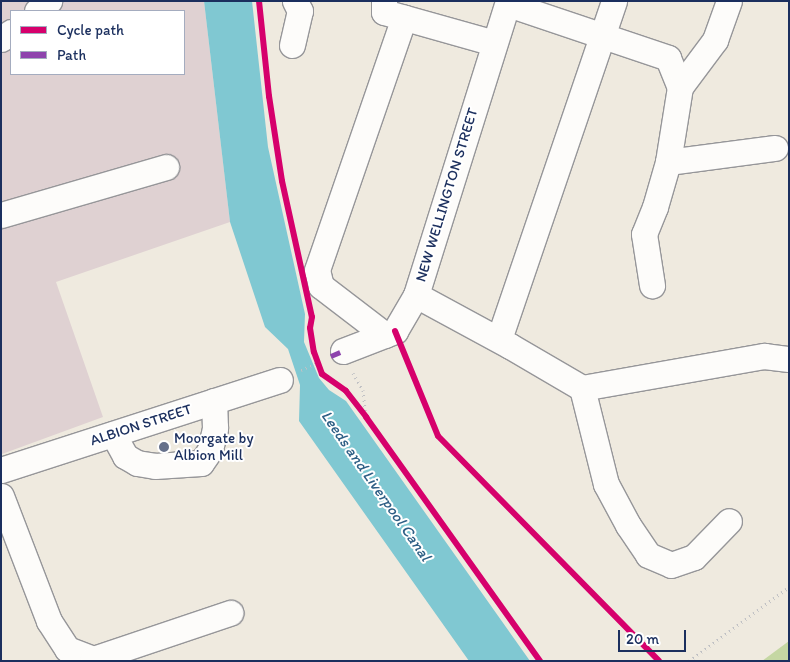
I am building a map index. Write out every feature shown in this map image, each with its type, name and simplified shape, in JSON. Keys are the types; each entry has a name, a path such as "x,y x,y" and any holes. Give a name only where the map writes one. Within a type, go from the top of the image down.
{"street":[{"path":"38,10 49,1"},
{"path":"292,45 300,11 295,1"},
{"path":"384,1 384,12 494,44"},
{"path":"499,340 614,1"},
{"path":"652,286 644,234 655,207 668,162 680,87 715,40 729,1"},
{"path":"508,2 668,58 680,87"},
{"name":"NEW WELLINGTON STREET","path":"341,358 395,331 416,295 508,2"},
{"path":"385,335 321,286 317,270 404,18"},
{"path":"668,162 775,148"},
{"path":"1,215 166,168"},
{"path":"416,295 582,388 764,356 789,359"},
{"name":"ALBION STREET","path":"1,470 280,380"},
{"path":"582,388 606,484 628,525 648,555 671,565 694,558 729,521"},
{"path":"113,434 125,456 136,463 155,466 201,463 210,450 215,428 214,401"},
{"path":"1,496 49,621 67,648 93,659 230,613"}],"path":[{"path":"314,352 320,367"},
{"path":"280,380 341,358 363,390 366,417"},
{"path":"356,404 371,424"},
{"path":"422,496 424,487"},
{"path":"416,488 540,661"},
{"path":"689,661 789,587"}],"shaded area":[{"path":"1,1 204,1 230,222 56,282 103,417 2,454"}],"green space":[{"path":"789,641 789,661 762,661"}],"water":[{"name":"Leeds and Liverpool Canal","path":"204,1 252,1 268,147 305,314 304,342 319,378 329,390 346,401 530,661 469,661 299,421 300,385 288,349 265,327 230,222"}],"marked path":[{"path":"331,356 343,351"}],"cycle path":[{"path":"259,1 269,96 282,181 312,317 310,328 314,352 322,374 346,391 366,417 540,661"},
{"path":"395,331 438,436 659,661"}],"place":[{"name":"Moorgate by Albion Mill","path":"164,447"}]}
